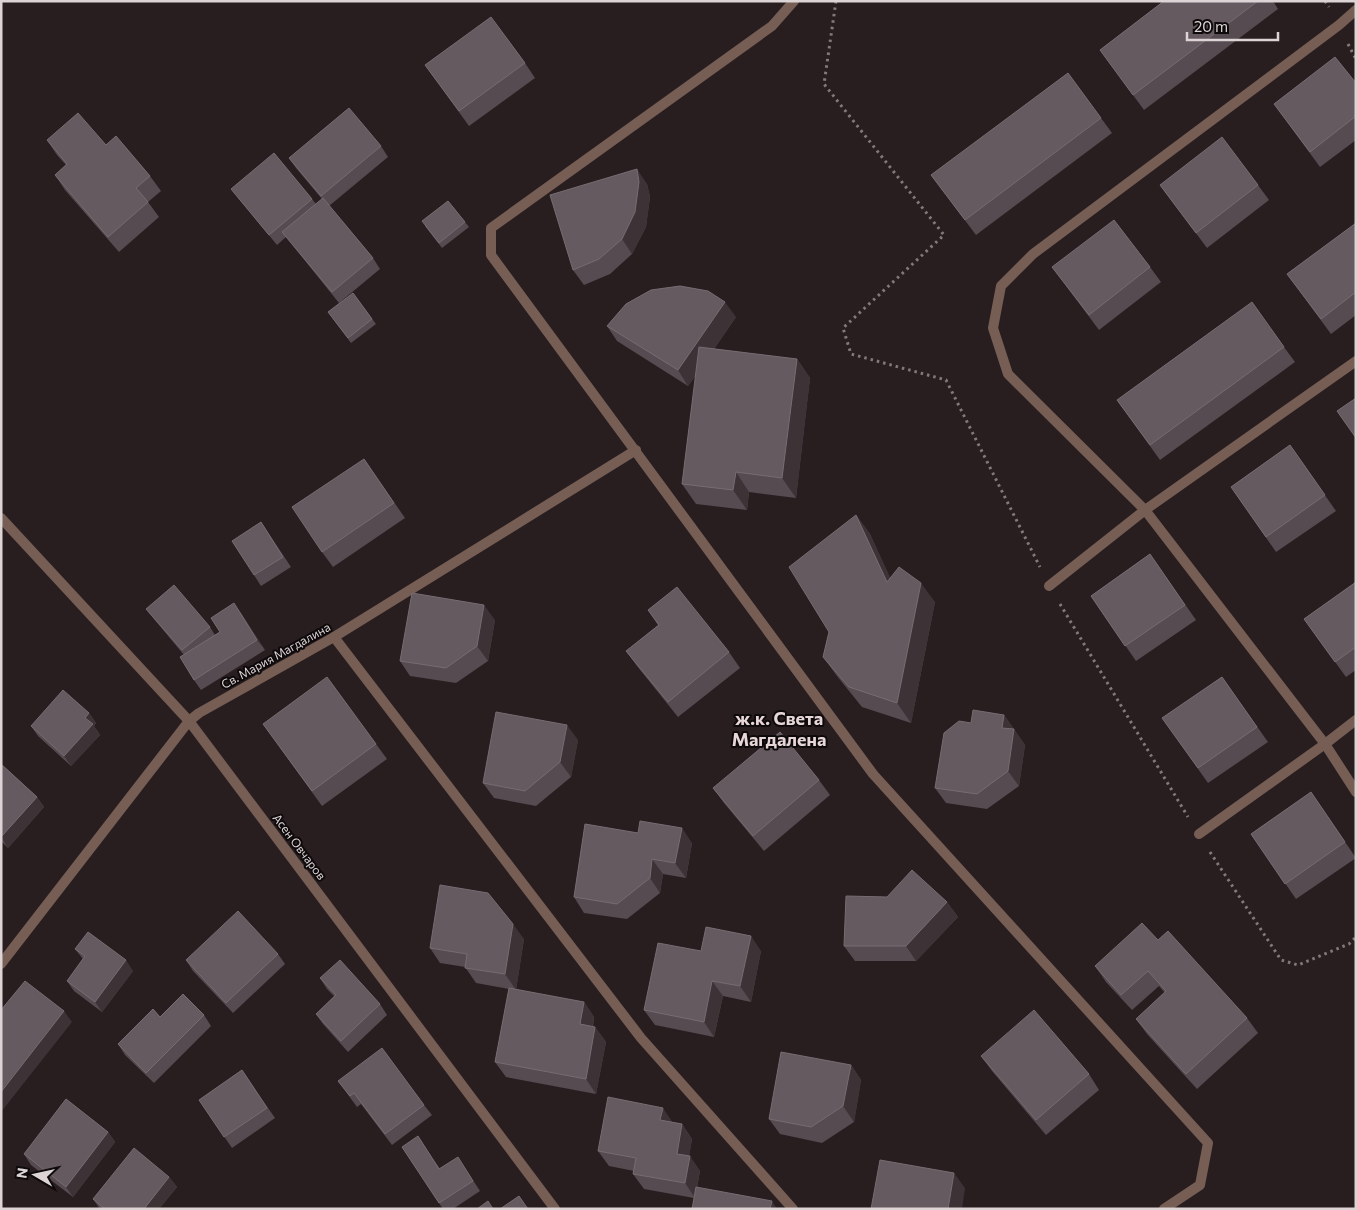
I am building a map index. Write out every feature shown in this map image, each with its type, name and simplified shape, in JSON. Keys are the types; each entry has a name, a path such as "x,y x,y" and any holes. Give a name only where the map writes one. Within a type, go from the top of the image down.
{"street":[{"path":"794,1 772,26 492,228 491,255 873,774 1208,1143 1200,1185 1164,1209"},
{"path":"1356,10 1331,31 1033,254 1001,286 993,328 1008,374 1145,510 1325,744 1356,792"},
{"path":"1049,586 1145,510 1356,361"},
{"name":"Св. Мария Магдалина","path":"1,964 189,721 199,713 334,638 636,450"},
{"name":"Асен Овчаров","path":"1,518 189,721 556,1209"},
{"path":"334,638 641,1038 794,1209"},
{"path":"1199,834 1356,720"}],"path":[{"path":"836,1 824,84 944,235 844,328 851,354 946,380 1049,586 1199,834 1281,960 1298,965 1349,944 1356,937"}],"building":[{"path":"1164,1 1258,1 1133,95 1100,50"},
{"path":"491,17 525,63 459,111 425,65"},
{"path":"1335,57 1356,83 1356,116 1310,152 1274,104"},
{"path":"1068,73 1101,118 965,220 931,175"},
{"path":"349,108 381,146 321,196 289,158"},
{"path":"78,113 106,145 116,136 150,176 136,188 148,202 108,237 55,175 67,164 47,140"},
{"path":"1222,137 1258,185 1196,233 1160,185"},
{"path":"274,153 312,199 269,235 231,189"},
{"path":"637,169 639,182 635,212 622,239 599,259 573,270 550,195"},
{"path":"323,198 373,258 332,292 282,232"},
{"path":"448,201 465,222 439,243 422,221"},
{"path":"1114,220 1150,267 1089,315 1052,267"},
{"path":"1356,223 1356,292 1321,319 1287,274"},
{"path":"680,286 708,291 725,302 678,370 607,326 626,304 651,290"},
{"path":"353,293 372,319 348,338 328,312"},
{"path":"1252,302 1284,347 1150,445 1117,400"},
{"path":"699,347 797,359 782,478 736,472 733,490 682,484"},
{"path":"1356,398 1356,438 1337,411"},
{"path":"1290,445 1325,495 1266,537 1231,487"},
{"path":"364,459 394,503 322,552 292,507"},
{"path":"856,515 887,582 899,567 921,583 897,703 849,687 823,657 829,632 789,567"},
{"path":"261,522 283,557 254,575 232,541"},
{"path":"1150,554 1185,605 1125,646 1091,596"},
{"path":"1356,582 1356,647 1335,662 1304,619"},
{"path":"174,585 210,627 182,650 146,609"},
{"path":"677,587 729,652 668,702 626,651 659,625 648,610"},
{"path":"412,593 484,605 477,646 446,668 400,661"},
{"path":"234,603 257,640 194,680 180,657 220,632 211,618"},
{"path":"327,677 376,744 312,791 263,724"},
{"path":"1222,677 1257,727 1198,768 1162,718"},
{"path":"63,690 89,713 85,718 93,724 64,756 31,726"},
{"path":"973,710 1004,715 1002,728 1014,729 1008,771 977,794 935,788 944,733 959,721 971,723"},
{"path":"496,712 567,725 560,762 525,791 483,783"},
{"path":"780,732 819,780 753,836 713,788"},
{"path":"1,764 37,797 1,837"},
{"path":"1311,792 1345,842 1285,884 1251,834"},
{"path":"640,821 682,828 675,863 652,859 650,878 617,904 574,897 585,824 638,833"},
{"path":"912,870 947,902 906,946 844,946 846,896 887,897"},
{"path":"440,885 488,893 513,924 505,974 465,968 467,954 430,948"},
{"path":"238,911 278,954 226,1003 186,960"},
{"path":"1142,923 1158,940 1168,931 1247,1018 1186,1074 1136,1019 1166,991 1148,971 1121,995 1095,966"},
{"path":"706,927 751,936 740,986 712,981 704,1022 644,1010 658,943 701,951"},
{"path":"88,932 126,960 95,1002 67,981 85,956 75,949"},
{"path":"340,960 380,1004 341,1041 316,1014 336,995 320,978"},
{"path":"25,981 64,1011 1,1092 1,1010"},
{"path":"509,988 584,1002 580,1024 595,1027 586,1079 495,1062"},
{"path":"183,994 204,1015 146,1073 118,1044 153,1009 160,1017"},
{"path":"1034,1010 1089,1074 1036,1120 981,1056"},
{"path":"382,1048 424,1105 385,1134 354,1093 350,1096 338,1081"},
{"path":"781,1052 851,1065 843,1106 811,1127 769,1119"},
{"path":"242,1070 267,1108 224,1137 199,1100"},
{"path":"608,1097 663,1108 660,1120 682,1124 677,1154 690,1156 685,1183 633,1174 636,1158 598,1151"},
{"path":"66,1099 108,1132 66,1187 24,1154"},
{"path":"418,1136 439,1169 458,1157 473,1181 439,1203 402,1147"},
{"path":"134,1148 169,1177 144,1209 105,1209 93,1199"},
{"path":"880,1160 954,1173 948,1209 871,1209"},
{"path":"696,1187 772,1201 770,1209 692,1209"},
{"path":"519,1196 528,1209 500,1209"},
{"path":"488,1201 493,1209 477,1209"}],"district":[{"name":"ж.к. Света Магдалена","path":"779,730"}]}
